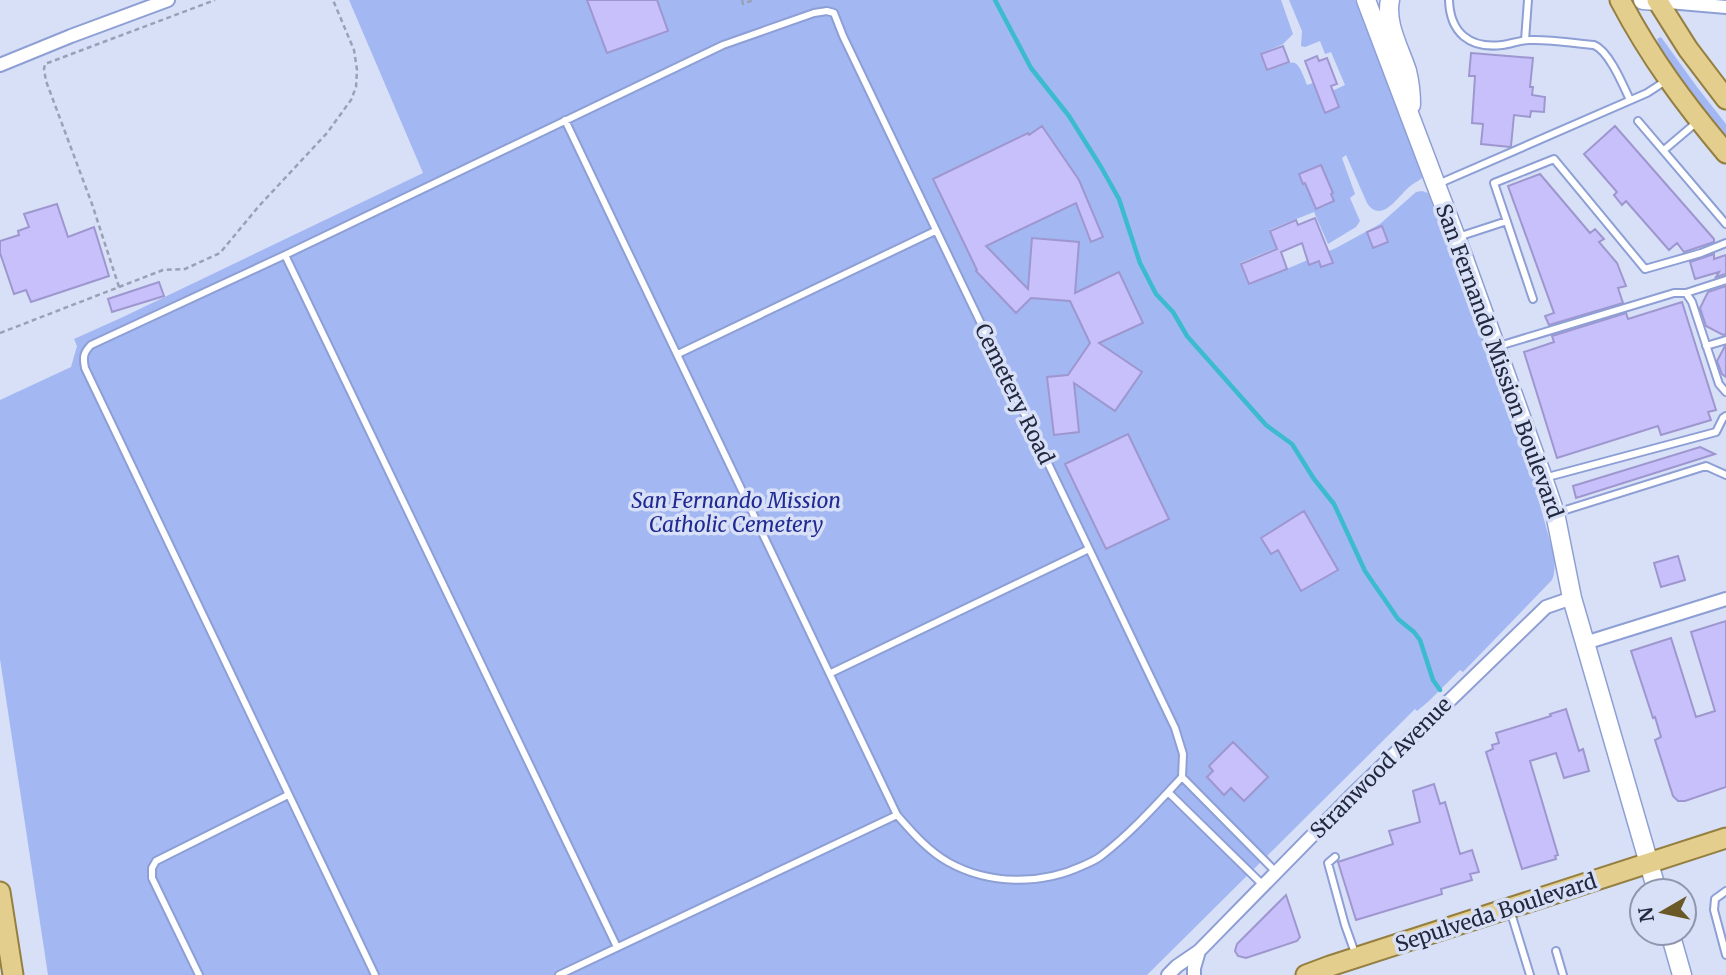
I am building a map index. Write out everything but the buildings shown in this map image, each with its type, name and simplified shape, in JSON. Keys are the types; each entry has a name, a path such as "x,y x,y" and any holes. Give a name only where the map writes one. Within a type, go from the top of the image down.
{"main road":[{"name":"San Fernando Mission Boulevard","path":"1366,0 1456,238 1555,513 1572,598 1653,877"},
{"path":"1390,0 1389,20 1410,82 1411,120"},
{"path":"1620,0 1668,80 1726,153"},
{"path":"1652,0 1726,99"},
{"name":"Sepulveda Boulevard","path":"1312,974 1726,838"},
{"path":"0,892 13,975"},
{"path":"1674,947 1682,975"}],"street":[{"path":"0,65 168,0"},
{"path":"1652,0 1726,8"},
{"name":"Stranwood Avenue","path":"1168,975 1199,951 1350,797 1546,607 1572,598"},
{"path":"1585,643 1726,599"},
{"path":"1194,975 1199,951"}],"lane":[{"path":"1449,0 1452,20 1468,41 1500,45 1525,40 1594,44 1600,47 1630,100"},
{"path":"1525,40 1528,0"},
{"name":"Cemetery Road","path":"565,120 723,45 814,13 834,13 935,230 1175,728 1182,754 1182,777"},
{"path":"1436,185 1647,93 1668,80"},
{"path":"375,975 85,368 85,352 91,345 285,256 565,120 897,815 921,842 948,862 977,874 1009,880 1035,880 1066,873 1099,858 1138,824 1182,777 1277,873"},
{"path":"1638,121 1726,223"},
{"path":"1664,150 1699,121"},
{"path":"1533,299 1494,183 1554,159 1646,269 1726,243"},
{"path":"1456,238 1507,221"},
{"path":"678,354 935,230"},
{"path":"285,256 617,947"},
{"path":"1496,347 1726,280"},
{"path":"1686,293 1692,302 1718,384 1726,392"},
{"path":"1706,346 1726,340"},
{"path":"1543,478 1716,432 1726,416"},
{"path":"1555,513 1706,466 1726,475"},
{"path":"831,673 1089,549"},
{"path":"1168,792 1264,886"},
{"path":"199,975 152,878 152,868 156,861 288,794"},
{"path":"559,975 897,815"},
{"path":"1335,857 1328,863 1357,958"},
{"path":"1726,891 1715,899 1714,910 1726,955"},
{"path":"1509,908 1530,975"},
{"path":"1556,951 1563,975"}],"path":[{"path":"119,287 92,204 46,81 45,64 215,0"},
{"path":"0,333 163,270 185,269 220,253 259,206 327,133 351,100 358,70 354,50 333,0"},
{"path":"742,0 743,4 753,0"}],"green space":[{"name":"San Fernando Mission Catholic Cemetery","path":"349,0 1281,0 1293,34 1283,44 1260,54 1267,71 1289,63 1296,64 1307,85 1313,83 1317,93 1330,88 1332,91 1345,85 1331,52 1325,54 1320,41 1301,46 1302,31 1289,0 1355,0 1422,178 1389,207 1378,211 1367,203 1346,155 1342,158 1355,194 1350,198 1360,221 1356,227 1328,244 1314,212 1269,230 1276,248 1240,263 1249,285 1336,248 1380,224 1416,192 1428,193 1532,476 1554,556 1552,580 1463,672 1460,670 1429,701 1417,711 1415,709 1147,975 48,975 0,659 0,400 71,367 77,346 74,339 423,173"},
{"path":"1661,37 1726,124 1726,138 1669,64 1657,39"}],"waterway":[{"path":"995,0 1031,68 1069,116 1119,199 1140,263 1156,294 1173,312 1187,336 1266,425 1292,444 1334,504 1365,571 1398,619 1420,640 1433,680 1440,690"}]}
